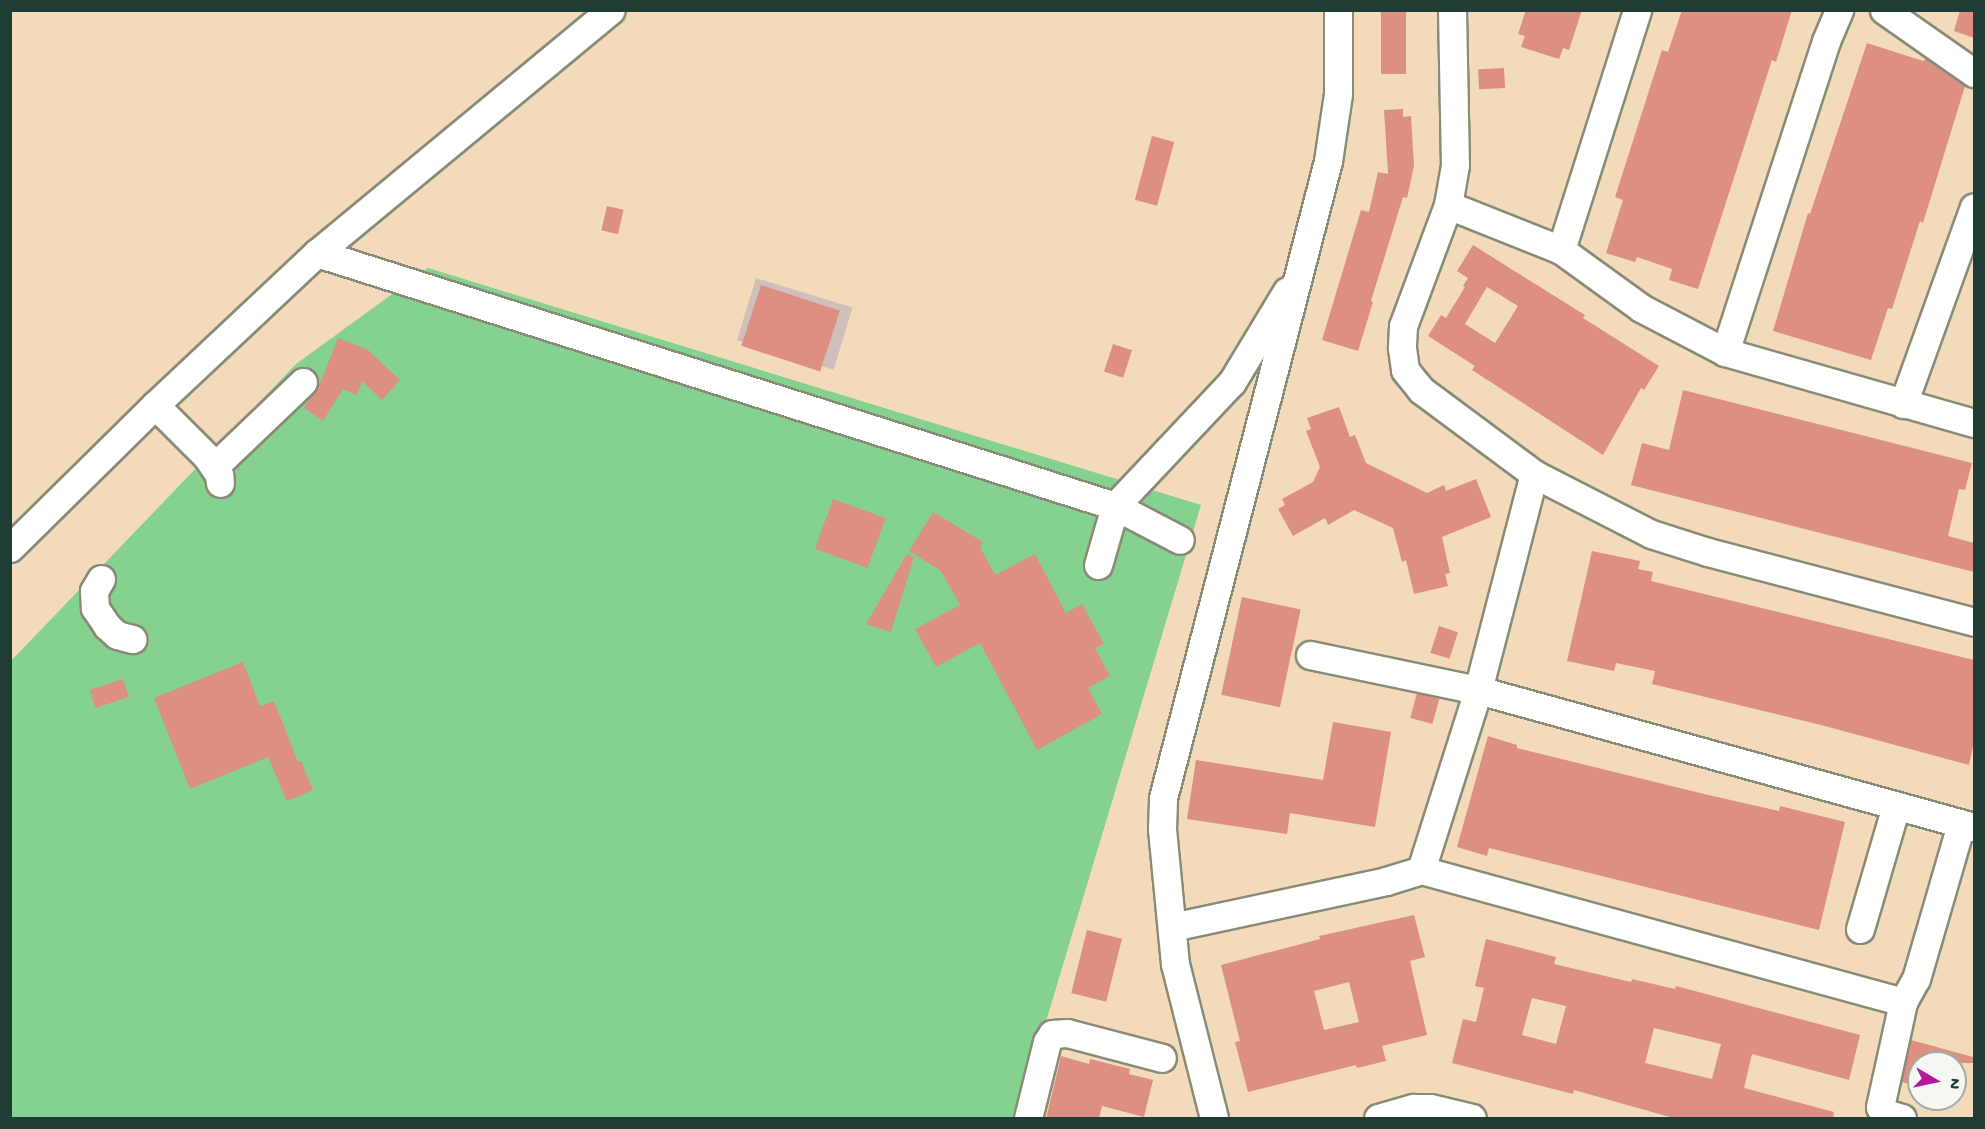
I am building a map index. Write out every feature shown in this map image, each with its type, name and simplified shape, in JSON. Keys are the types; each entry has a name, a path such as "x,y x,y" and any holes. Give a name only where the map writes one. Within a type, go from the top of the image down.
{"street":[{"path":"10,548 155,405 317,253 611,10"},
{"path":"1214,1119 1175,964 1162,829 1163,798 1328,161 1338,94 1338,10"},
{"path":"1452,10 1456,119 1455,165 1448,205 1403,326 1402,348 1405,370 1421,390 1534,474 1651,534 1708,552 1974,622"},
{"path":"1561,250 1637,10"},
{"path":"1725,352 1826,41 1839,10"},
{"path":"1884,10 1974,73"},
{"path":"1448,205 1561,250 1641,308 1725,352 1974,423"},
{"path":"1903,404 1974,207"},
{"path":"317,253 1115,506 1180,540"},
{"path":"1098,565 1115,506 1232,382 1303,264"},
{"path":"155,405 217,476 303,382"},
{"path":"1421,870 1478,690 1534,474"},
{"path":"101,579 94,591 95,608 106,626 117,634 132,639"},
{"path":"1310,655 1478,690 1968,826 1916,979 1903,1002 1880,1107 1884,1113 1902,1119"},
{"path":"1860,929 1896,806"},
{"path":"1172,927 1386,881 1421,870 1903,1002"},
{"path":"1028,1119 1047,1042 1052,1034 1066,1033 1162,1058"},
{"path":"1378,1119 1414,1108 1430,1108 1472,1119"}],"shaded area":[{"path":"756,278 853,308 834,370 737,340"}],"green space":[{"path":"428,268 1201,505 1017,1118 11,1118 10,662 296,364"}],"building":[{"path":"1381,10 1406,10 1406,74 1381,74"},
{"path":"1526,10 1582,10 1569,50 1563,48 1559,59 1521,47 1525,36 1518,34"},
{"path":"1682,10 1792,10 1776,62 1772,60 1698,289 1669,280 1672,269 1637,257 1635,262 1606,253 1623,200 1615,197 1662,50 1668,52"},
{"path":"1960,10 1974,10 1974,38 1954,31"},
{"path":"1867,43 1923,61 1926,59 1965,86 1923,223 1920,221 1892,309 1888,308 1871,360 1773,331 1808,213 1810,214"},
{"path":"1504,68 1505,88 1479,89 1478,69"},
{"path":"1403,109 1403,117 1411,116 1414,166 1407,198 1403,197 1358,351 1322,340 1361,210 1369,212 1378,172 1388,174 1384,110"},
{"path":"1152,136 1174,142 1157,206 1135,200"},
{"path":"607,206 624,210 618,234 601,230"},
{"path":"1473,245 1585,315 1583,318 1659,366 1644,390 1641,388 1603,455 1472,370 1475,366 1428,336 1441,315 1446,318 1465,287 1463,286 1468,278 1457,271","holes":["1487,287 1518,306 1495,343 1465,324"]},
{"path":"761,285 840,311 820,372 741,346"},
{"path":"338,338 368,350 400,380 382,400 362,381 357,395 343,389 323,421 304,408 321,381"},
{"path":"1113,344 1132,350 1123,378 1104,372"},
{"path":"1683,390 1972,463 1965,490 1959,489 1948,536 1974,543 1974,572 1631,485 1642,443 1669,450"},
{"path":"1339,407 1350,437 1355,435 1366,463 1427,493 1444,485 1446,491 1476,479 1491,517 1442,537 1450,573 1445,574 1448,586 1414,594 1406,560 1402,562 1393,528 1354,510 1328,525 1325,518 1293,536 1278,509 1285,505 1282,499 1313,482 1320,467 1306,431 1311,429 1307,418"},
{"path":"833,499 886,518 867,568 815,549"},
{"path":"933,512 983,542 980,547 995,575 1035,554 1066,613 1082,604 1104,644 1095,648 1110,676 1088,688 1102,714 1037,750 980,643 936,667 915,629 960,605 941,571 909,551"},
{"path":"1592,551 1640,561 1638,569 1653,572 1651,581 1974,660 1974,742 1969,765 1821,725 1652,684 1655,671 1616,663 1614,671 1567,661"},
{"path":"907,554 914,557 891,632 866,624"},
{"path":"1242,597 1301,609 1280,707 1221,695"},
{"path":"1439,626 1458,632 1449,659 1430,653"},
{"path":"243,662 260,706 274,701 298,762 301,761 313,790 287,801 268,757 190,789 154,698"},
{"path":"123,679 129,697 96,708 90,690"},
{"path":"1417,693 1439,699 1432,724 1410,718"},
{"path":"1333,722 1391,732 1375,827 1290,813 1287,834 1187,819 1196,760 1323,780"},
{"path":"1488,736 1517,745 1517,748 1704,794 1779,811 1780,806 1845,822 1819,930 1489,848 1487,856 1457,847"},
{"path":"1414,915 1425,957 1410,961 1427,1035 1382,1046 1386,1061 1357,1068 1356,1065 1248,1092 1235,1042 1240,1041 1221,965 1320,939 1319,936","holes":["1349,982 1359,1022 1324,1030 1314,991"]},
{"path":"1087,930 1122,939 1106,1002 1071,993"},
{"path":"1486,939 1556,957 1554,964 1631,982 1632,979 1675,989 1676,986 1860,1035 1849,1080 1752,1054 1744,1088 1834,1112 1833,1119 1677,1119 1574,1090 1573,1094 1452,1063 1463,1019 1476,1022 1484,988 1475,986","holes":["1532,998 1566,1006 1556,1044 1522,1035","1654,1028 1721,1044 1712,1079 1645,1063"]},
{"path":"1911,1040 1951,1051 1909,1051"},
{"path":"1967,1055 1973,1057 1973,1063 1967,1063"},
{"path":"1061,1056 1089,1064 1090,1059 1130,1069 1129,1074 1153,1080 1144,1117 1102,1106 1099,1119 1046,1119"},
{"path":"1907,1059 1907,1083 1902,1082"}]}
